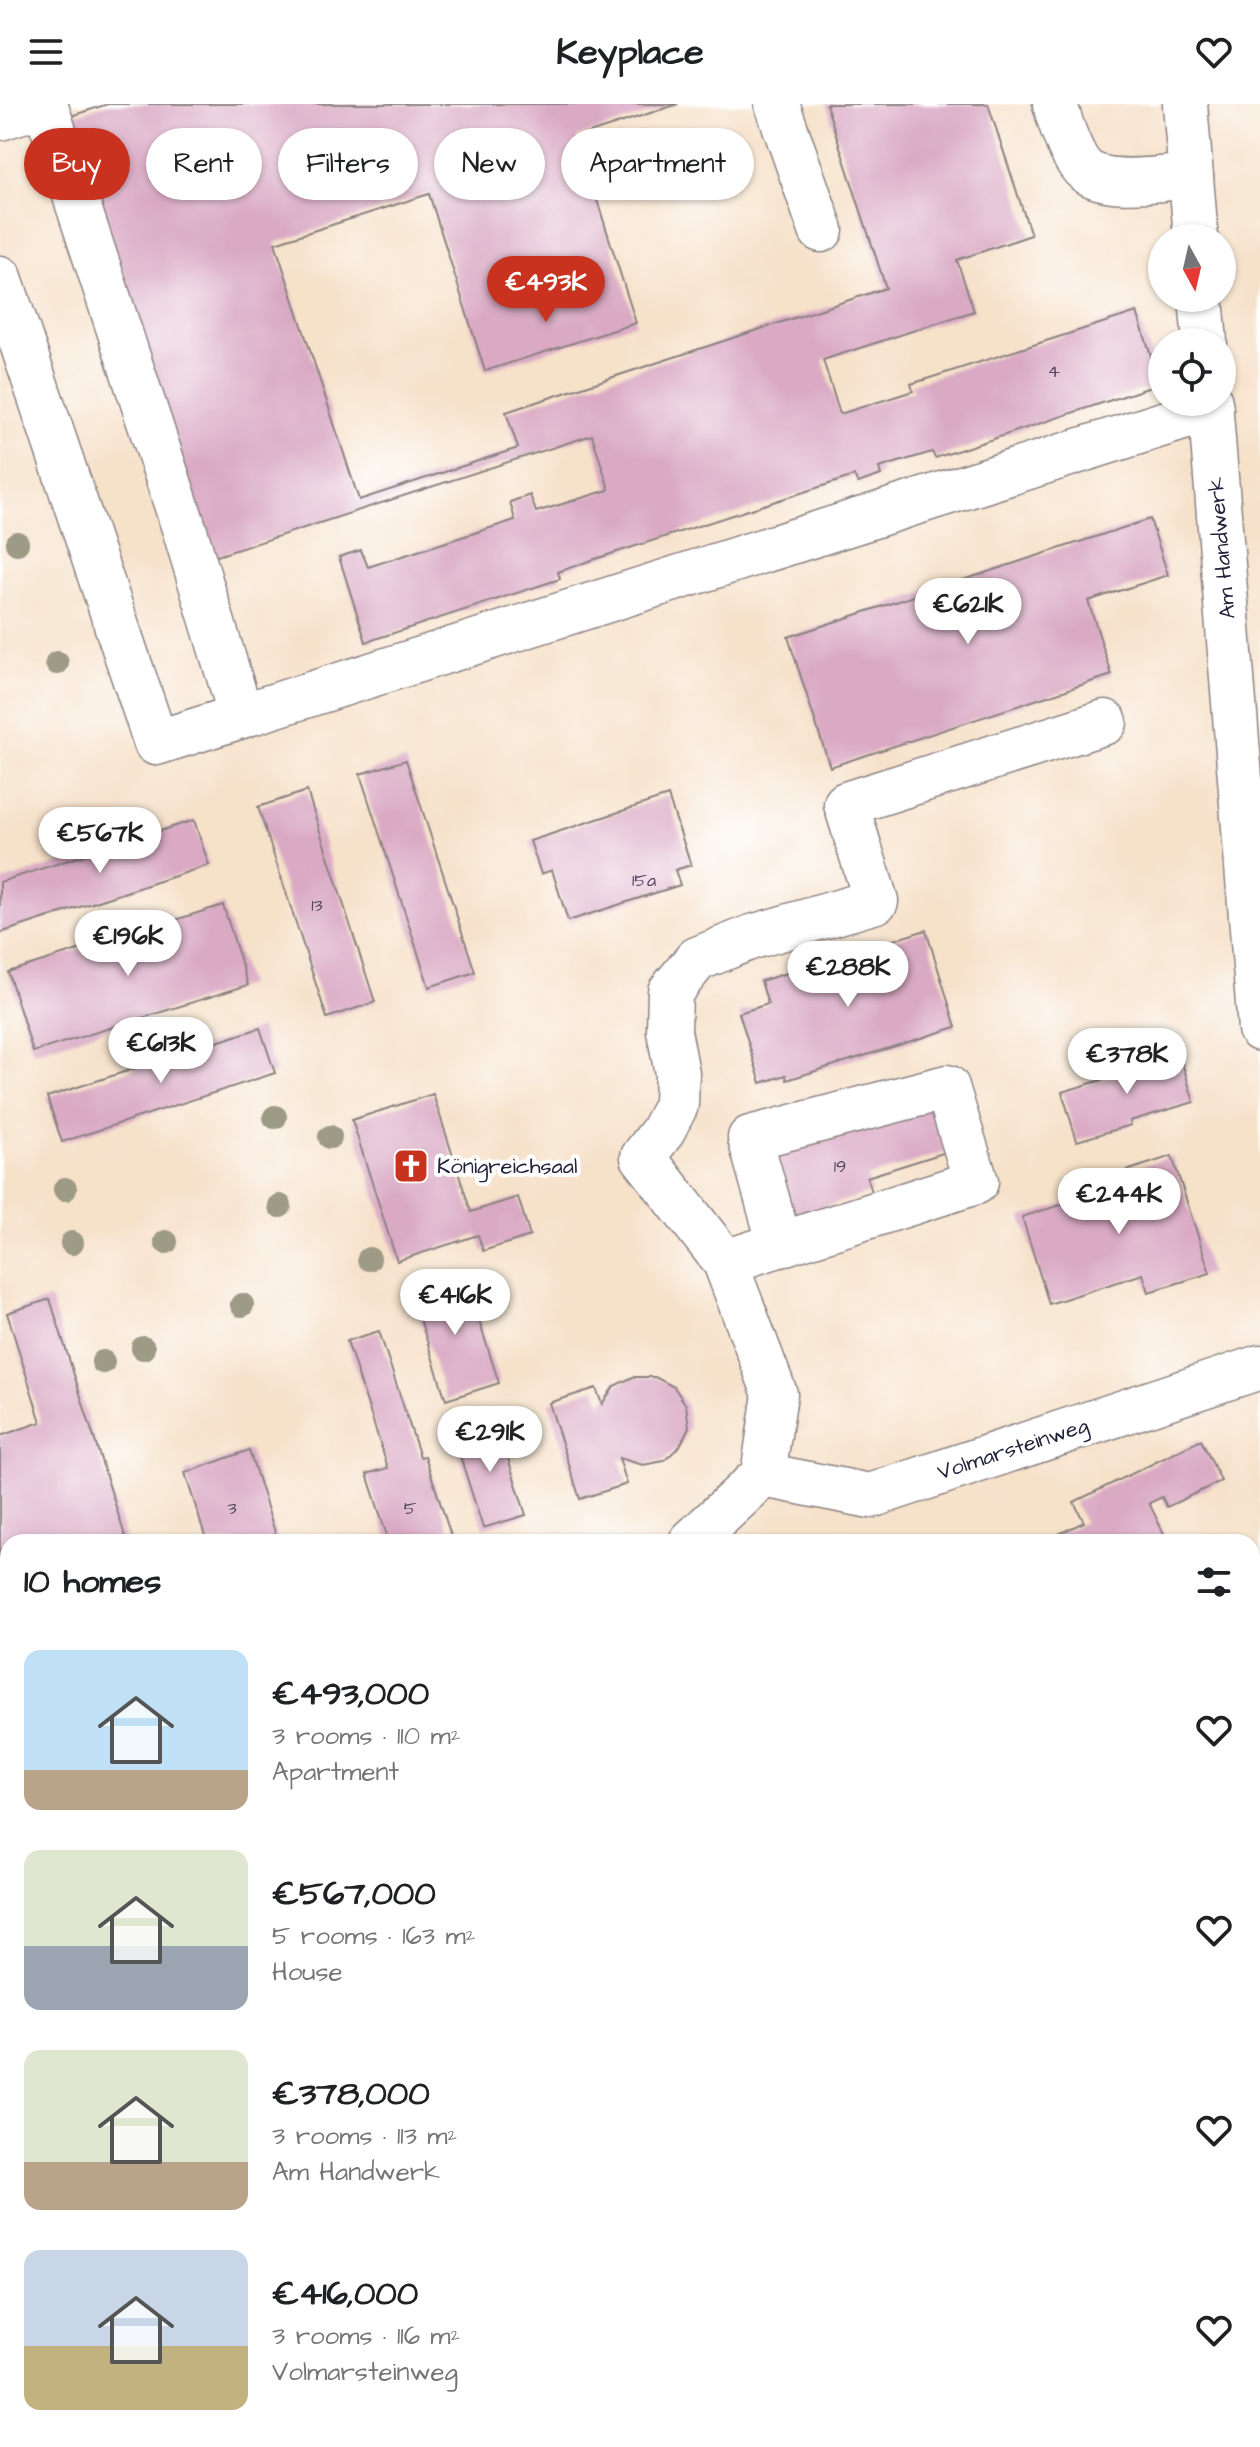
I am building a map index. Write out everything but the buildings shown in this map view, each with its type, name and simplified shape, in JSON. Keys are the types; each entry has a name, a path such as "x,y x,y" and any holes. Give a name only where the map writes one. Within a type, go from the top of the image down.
{"street":[{"path":"0,118 44,104 184,528 241,716"},
{"path":"777,104 821,230"},
{"path":"1055,104 1071,147 1085,171 1108,180 1191,176"},
{"path":"1185,104 1195,224"},
{"path":"0,278 156,743 1179,416"},
{"name":"Am Handwerk","path":"1211,416 1260,1029"},
{"path":"700,1534 763,1475 775,1394 725,1262 643,1157 662,1132 676,1105 677,1073 669,1031 670,992 697,959 752,937 876,901 846,804 1105,722"},
{"path":"725,1262 780,1245 976,1182 947,1087 750,1138 780,1245"},
{"name":"Volmarsteinweg","path":"763,1475 870,1496 1260,1367"}],"place":[{"name":"Königreichsaal","path":"411,1166"}]}
